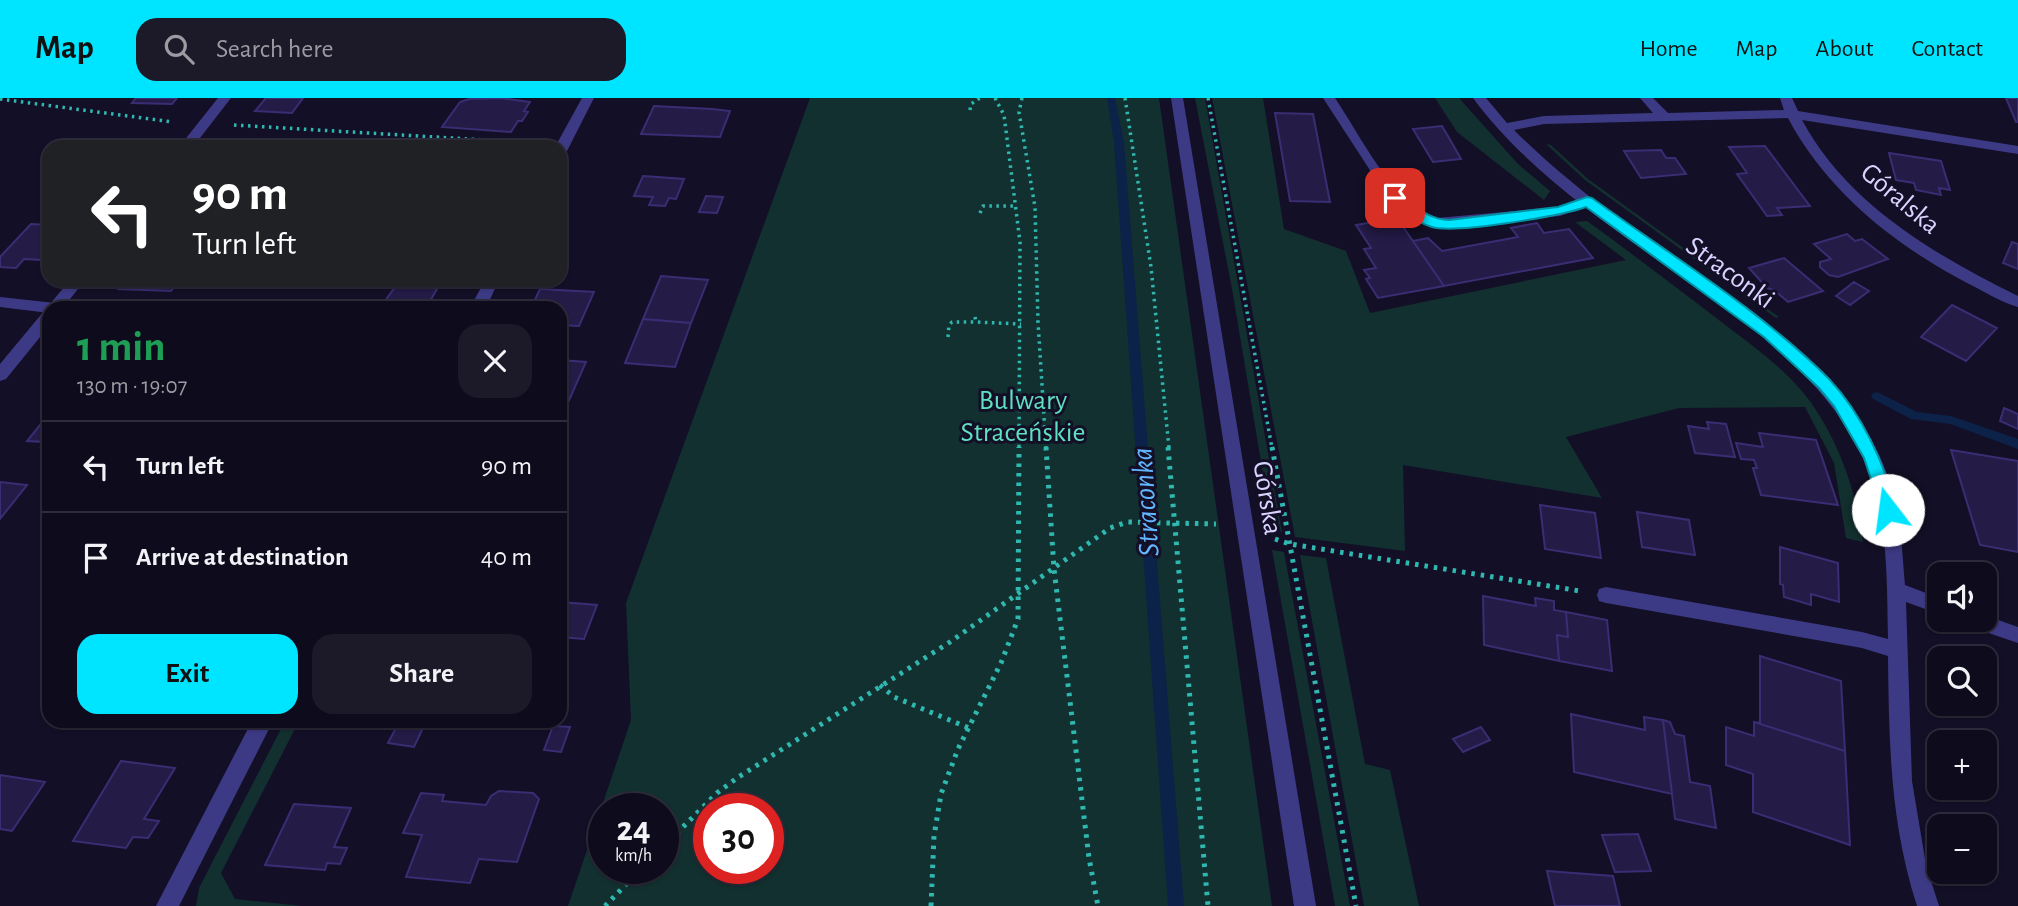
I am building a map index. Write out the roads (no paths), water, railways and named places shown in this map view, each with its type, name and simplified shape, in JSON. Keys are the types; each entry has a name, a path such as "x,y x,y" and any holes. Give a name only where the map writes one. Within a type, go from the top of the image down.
{"street":[{"path":"192,140 225,98"},
{"path":"566,140 588,98"},
{"name":"Górska","path":"1177,98 1305,906"},
{"path":"1329,98 1395,198 1415,214 1435,223 1560,211 1587,201"},
{"name":"Straconki","path":"1479,98 1546,167 1587,201 1801,360 1832,393 1860,436 1881,480 1888,510 1896,590 1901,771 1906,822 1912,856 1928,906"},
{"path":"1646,98 1664,117"},
{"name":"Góralska","path":"1786,98 1792,114 1816,152 1858,201 1882,223 1935,260 2018,302"},
{"path":"1506,127 1544,120 1792,114 2018,150"},
{"path":"61,301 72,287"},
{"path":"0,302 42,307"},
{"path":"0,375 42,324"},
{"path":"1896,590 1927,602"},
{"path":"1606,595 1863,640 1899,651"},
{"path":"1997,628 2018,635"},
{"path":"167,906 259,728"}],"waterway":[{"name":"Straconka","path":"1111,98 1119,143 1176,906"},
{"path":"1877,396 1915,416 1951,420 2018,444"}],"park label":[{"name":"Bulwary Straceńskie","path":"1023,417"}]}
